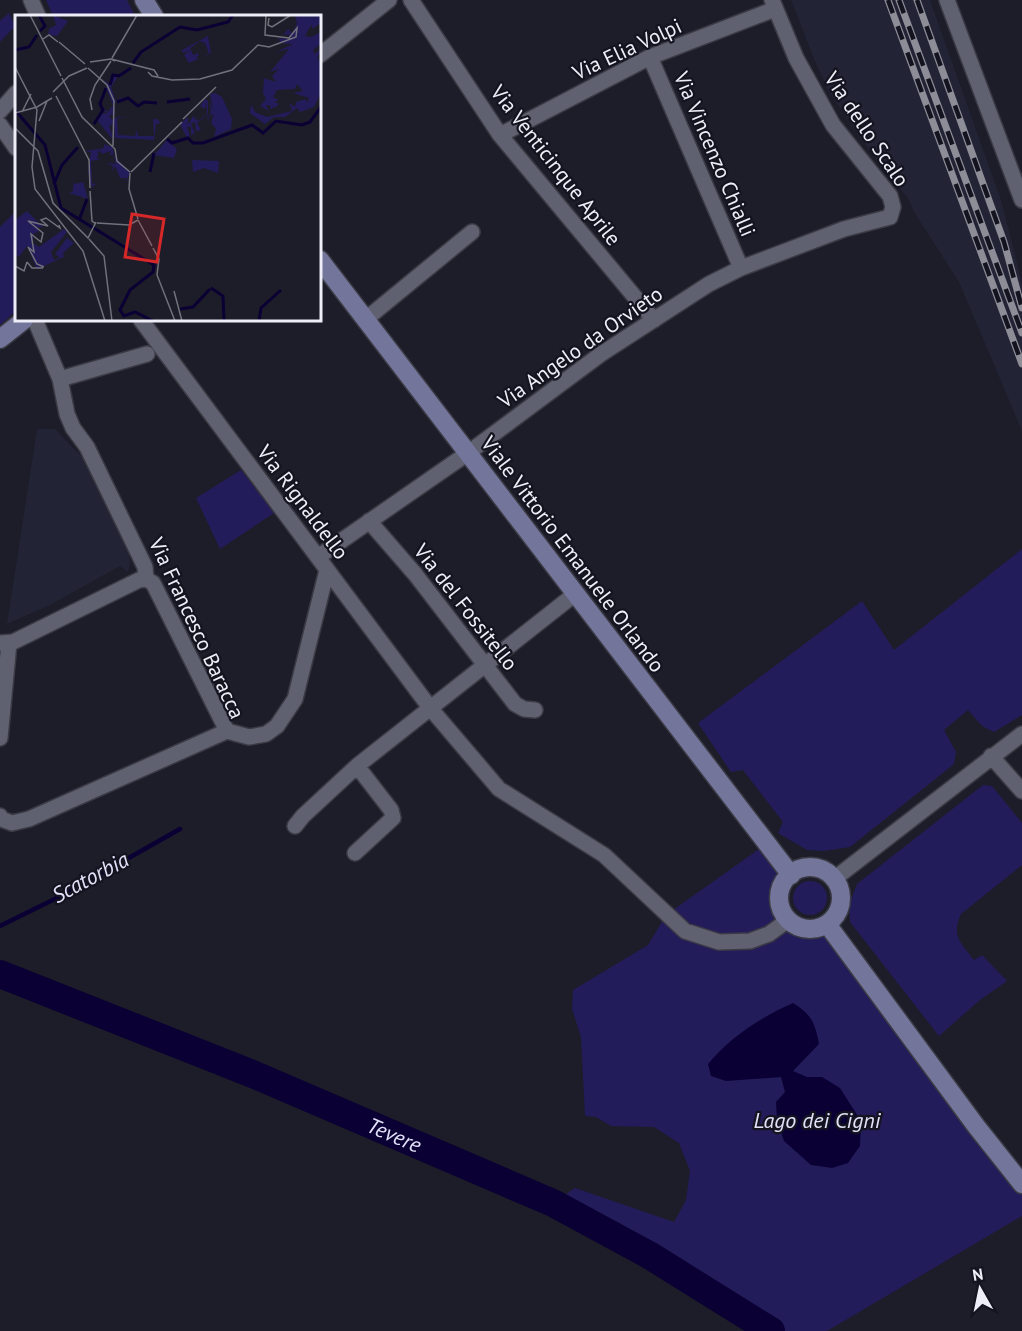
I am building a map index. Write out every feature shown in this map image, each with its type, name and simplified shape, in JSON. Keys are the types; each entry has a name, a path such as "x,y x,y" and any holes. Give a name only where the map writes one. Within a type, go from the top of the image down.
{"main road":[{"path":"144,0 153,15"},
{"name":"Viale Vittorio Emanuele Orlando","path":"321,261 790,875"},
{"path":"0,339 23,321"},
{"path":"811,868 824,871 834,879 839,889 841,902 834,918 818,928 805,929 788,920 782,910 780,899 782,887 790,875 799,870 811,868"},
{"path":"827,924 976,1126 1022,1184"}],"street":[{"path":"31,0 38,15"},
{"path":"321,53 389,0"},
{"name":"Via Venticinque Aprile","path":"411,0 500,135 654,320"},
{"path":"947,0 1018,175 1022,201"},
{"name":"Via Elia Volpi","path":"500,135 650,57 774,5"},
{"name":"Via dello Scalo","path":"774,5 796,58 833,125 890,196 893,207 890,217"},
{"name":"Via Vincenzo Chialli","path":"650,57 741,268"},
{"path":"0,111 15,94"},
{"path":"0,125 15,147"},
{"name":"Via Angelo da Orvieto","path":"318,557 468,453 602,354 709,284 741,268 844,229 890,217"},
{"path":"366,318 472,232"},
{"name":"Via Francesco Baracca","path":"0,816 12,823 29,819 227,731 153,584 146,579 145,567 87,447 73,428 67,414 60,379 35,321"},
{"name":"Via Rignaldello","path":"142,321 431,709 499,789 604,855 685,931 719,942 750,941 769,934 788,920"},
{"path":"60,379 147,354"},
{"name":"Via del Fossitello","path":"369,521 415,574 515,704 524,709 535,710"},
{"path":"227,731 249,737 266,734 277,726 295,699 327,570"},
{"path":"0,738 4,643 139,580 146,579"},
{"path":"295,826 357,766 575,594"},
{"path":"834,879 1022,734"},
{"path":"991,756 1022,791"},
{"path":"355,853 393,818 391,810 357,766"}],"shaded area":[{"path":"46,0 127,0 134,15 53,15"},
{"path":"791,0 930,0 1002,203 1022,283 1022,431 959,282 914,212 909,200 868,148 829,92"},
{"path":"9,13 15,26 0,42 0,21"},
{"path":"15,212 15,312 0,325 0,227"},
{"path":"37,429 55,429 85,460 128,546 130,562 128,572 120,566 50,605 7,624"},
{"path":"241,470 274,513 220,549 196,498"},
{"path":"1022,549 1022,715 994,732 982,726 968,710 944,730 956,752 954,764 850,847 824,851 807,850 778,833 783,822 743,770 731,772 698,723 862,601 894,650"},
{"path":"983,785 992,786 1022,823 1022,865 961,914 957,934 974,960 982,955 1007,981 980,1000 939,1036 850,922 849,905 857,884"},
{"path":"766,844 791,875 784,886 781,898 781,908 786,917 803,927 814,928 827,924 1022,1184 1022,1216 827,1331 771,1331 649,1255 553,1203 575,1188 674,1222 686,1200 690,1171 679,1143 654,1127 611,1126 596,1117 585,1116 581,1037 572,1009 573,990 648,945 666,915"},
{"path":"810,881 822,886 827,898 822,910 810,915 798,910 793,898 798,886"}],"water":[{"name":"Lago dei Cigni","path":"793,1003 812,1020 819,1044 793,1071 807,1077 822,1077 840,1088 861,1121 860,1146 848,1163 832,1168 811,1165 784,1141 777,1120 776,1102 785,1092 781,1077 726,1081 711,1076 708,1064 726,1045 747,1029"}],"waterway":[{"name":"Scatorbia","path":"0,926 65,894 180,829"},
{"name":"Tevere","path":"0,974 255,1075 553,1203 649,1255 771,1331"}],"railway":[{"path":"888,0 1022,364"},
{"path":"899,0 1022,333"},
{"path":"917,0 1004,242 1022,308"}]}
